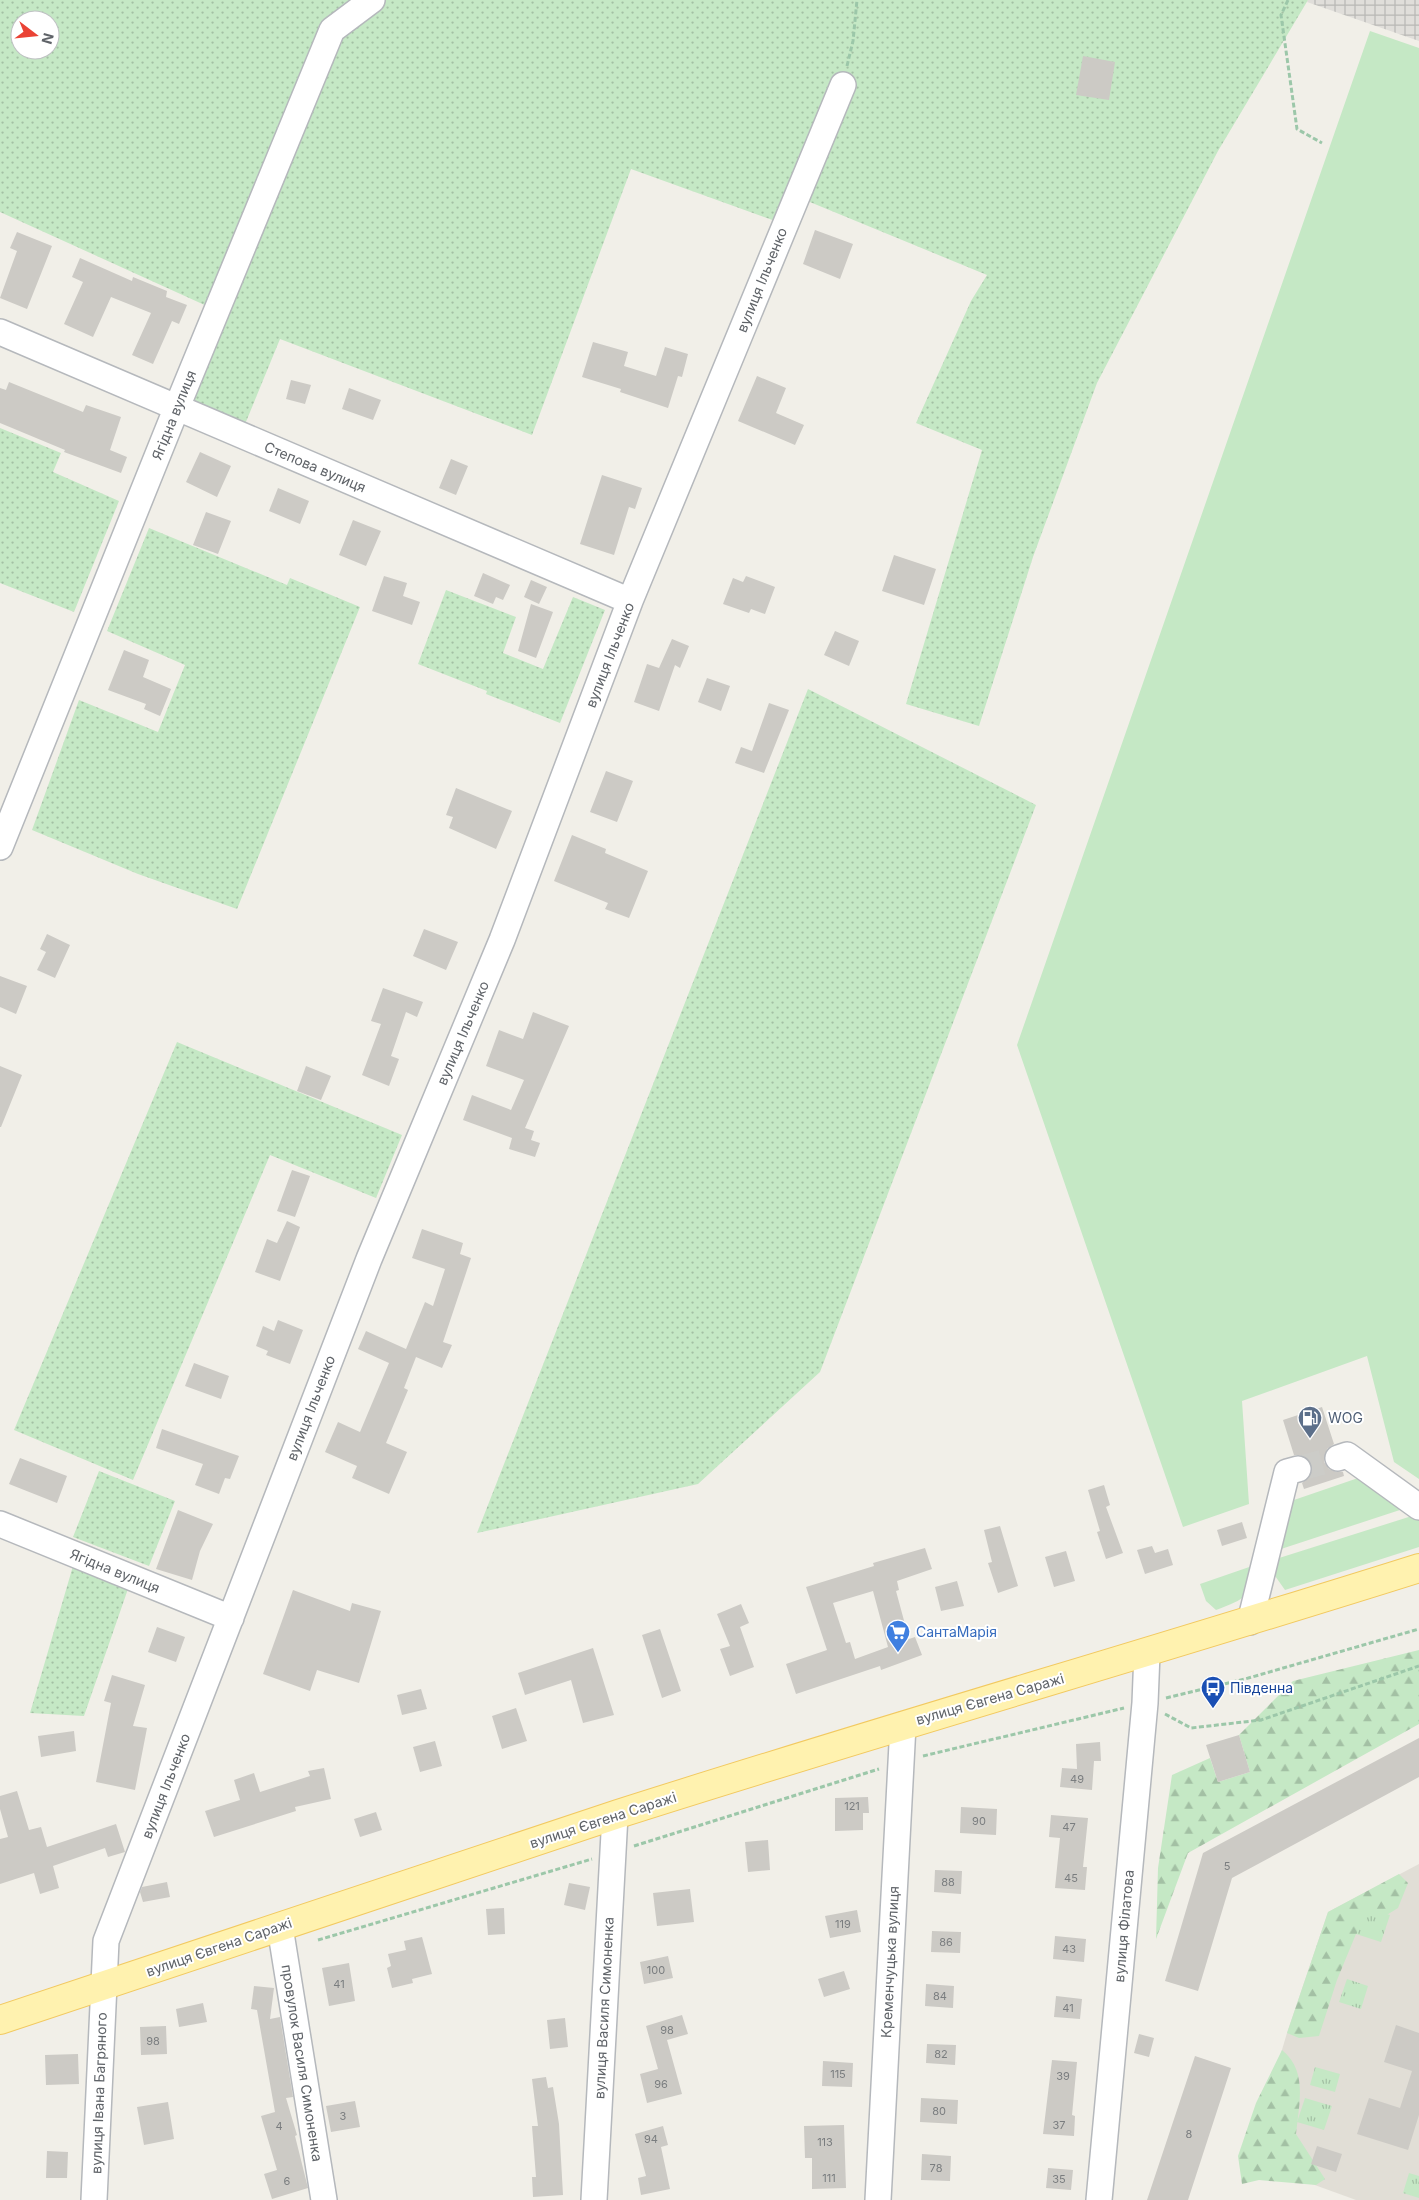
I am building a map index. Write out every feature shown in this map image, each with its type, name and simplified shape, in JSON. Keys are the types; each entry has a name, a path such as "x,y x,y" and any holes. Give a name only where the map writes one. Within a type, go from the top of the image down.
{"main road":[{"name":"вулиця Євгена Саражі","path":"0,2020 104,1986 282,1939 615,1815 903,1724 1250,1622 1419,1568"}],"street":[{"name":"Ягідна вулиця","path":"0,848 177,407 332,30 372,0"},
{"name":"вулиця Ільченко","path":"104,1986 106,1941 369,1259 502,940 630,601 843,85"},
{"name":"Степова вулиця","path":"0,332 630,601"},
{"path":"1338,1458 1348,1455 1419,1507"},
{"path":"1250,1622 1287,1472 1298,1469"},
{"name":"Ягідна вулиця","path":"0,1524 231,1618"},
{"name":"вулиця Філатова","path":"1099,2200 1147,1653"},
{"name":"Кременчуцька вулиця","path":"878,2200 903,1724"},
{"name":"вулиця Василя Симоненка","path":"594,2200 615,1815"},
{"name":"провулок Василя Симоненка","path":"282,1939 324,2200"},
{"name":"вулиця Івана Багряного","path":"94,2200 104,1986"}],"path":[{"path":"843,85 853,40 857,0"},
{"path":"1288,0 1281,15 1297,129 1322,143"},
{"path":"282,1939 612,1853 900,1762 1245,1679 1419,1629"},
{"path":"1144,1703 1191,1728 1261,1720 1419,1666"}],"shaded area":[{"path":"1308,0 1419,0 1419,41 1307,2"},
{"path":"1419,1864 1419,2200 1356,2200 1249,2161 1287,2033 1328,1912"}],"green space":[{"path":"0,0 1308,0 1218,151 1097,383 1033,557 979,726 906,704 982,450 916,423 971,301 987,275 805,200 789,226 631,169 532,435 280,339 243,429 182,406 220,312 0,212"},
{"path":"1370,31 1419,48 1419,1479 1394,1462 1367,1356 1242,1401 1249,1504 1183,1527 1017,1045"},
{"path":"0,428 61,453 53,472 119,501 74,612 0,583"},
{"path":"149,528 287,585 290,578 360,607 237,909 138,874 32,830 79,700 158,732 185,665 107,631"},
{"path":"446,590 516,617 503,653 543,669 573,597 605,610 560,723 486,694 487,691 418,664"},
{"path":"808,689 1036,805 820,1372 698,1484 477,1533"},
{"path":"177,1042 402,1135 376,1198 270,1155 133,1480 14,1430"},
{"path":"99,1471 175,1501 149,1566 73,1537"},
{"path":"1364,1476 1406,1508 1278,1550 1291,1501"},
{"path":"1415,1515 1419,1518 1419,1547 1285,1590 1273,1573 1276,1559"},
{"path":"1255,1565 1248,1591 1240,1599 1216,1610 1206,1601 1200,1584"},
{"path":"73,1566 129,1586 84,1716 30,1713"},
{"path":"1419,1650 1419,1724 1188,1853 1156,1939 1158,1868 1172,1775 1210,1758 1218,1782 1250,1772 1239,1735 1293,1681"},
{"path":"1399,1874 1408,1883 1398,1908 1356,1934 1337,1980 1319,2036 1299,2038 1287,2033 1328,1912"},
{"path":"1365,1907 1390,1915 1381,1942 1356,1934"},
{"path":"1347,1979 1368,1986 1361,2009 1339,2002"},
{"path":"1282,2050 1290,2058 1299,2078 1300,2100 1296,2134 1325,2179 1316,2185 1259,2180 1242,2184 1238,2156 1256,2103"},
{"path":"1315,2067 1340,2074 1335,2092 1310,2085"},
{"path":"1305,2098 1332,2106 1324,2130 1297,2122"},
{"path":"1409,2173 1419,2176 1419,2198 1403,2193"}],"building":[{"path":"1083,56 1115,62 1109,100 1076,95"},
{"path":"815,230 853,244 840,279 803,264"},
{"path":"17,232 52,246 27,309 0,298 17,251 10,248"},
{"path":"80,258 132,281 133,277 167,291 166,297 187,305 179,324 172,321 153,364 132,355 151,313 111,297 93,337 64,324 83,282 72,277"},
{"path":"593,342 628,352 624,366 656,376 665,347 688,354 682,377 678,376 668,408 620,392 621,389 582,377"},
{"path":"757,376 786,388 776,413 804,425 795,445 738,421"},
{"path":"291,380 311,385 305,404 286,399"},
{"path":"9,382 83,412 86,405 121,417 110,450 127,457 121,473 64,452 65,450 0,423 0,388 6,390"},
{"path":"349,388 381,400 373,420 342,409"},
{"path":"200,452 231,466 217,497 186,482"},
{"path":"451,459 468,466 456,495 439,488"},
{"path":"602,475 642,488 635,509 629,507 614,555 580,544"},
{"path":"278,488 309,501 300,524 269,511"},
{"path":"206,512 231,521 218,554 193,545"},
{"path":"353,520 381,531 366,566 339,555"},
{"path":"894,555 936,569 924,605 882,591"},
{"path":"483,573 510,585 503,600 496,597 493,604 474,596"},
{"path":"384,576 407,583 403,596 420,602 412,625 372,611"},
{"path":"746,576 775,587 765,614 751,609 749,613 723,604 733,578 743,582"},
{"path":"531,580 547,587 539,604 524,597"},
{"path":"531,604 553,612 536,658 518,651"},
{"path":"835,631 859,641 849,666 824,655"},
{"path":"672,639 689,646 680,668 675,665 659,711 634,702 647,664 659,668"},
{"path":"124,650 149,660 143,677 171,689 160,716 144,709 146,704 108,690"},
{"path":"707,678 730,686 721,711 698,702"},
{"path":"769,703 789,710 764,773 735,763 741,747 752,751"},
{"path":"606,771 633,781 617,822 590,812"},
{"path":"456,788 512,811 496,849 449,828 453,817 446,815"},
{"path":"572,835 606,849 605,853 648,871 629,918 605,909 608,903 554,881"},
{"path":"424,929 458,942 446,970 413,956"},
{"path":"47,934 70,945 55,978 37,970 46,952 40,949"},
{"path":"0,976 27,986 16,1014 0,1007"},
{"path":"383,988 423,1002 417,1017 406,1012 391,1056 399,1059 389,1086 362,1075 381,1024 371,1021"},
{"path":"533,1012 569,1026 525,1128 534,1131 531,1140 540,1143 535,1157 509,1149 512,1138 463,1120 472,1095 511,1110 524,1080 486,1066 499,1030 523,1039"},
{"path":"0,1066 22,1075 1,1127 0,1127"},
{"path":"306,1066 331,1076 321,1100 297,1091"},
{"path":"292,1170 310,1176 295,1217 277,1211"},
{"path":"287,1221 300,1227 280,1281 255,1272 267,1239 277,1243"},
{"path":"422,1229 463,1243 460,1254 471,1258 443,1342 452,1345 442,1368 416,1357 404,1388 408,1390 386,1443 407,1452 389,1494 352,1478 357,1466 325,1452 338,1422 360,1432 389,1363 358,1349 366,1331 406,1349 425,1302 433,1306 445,1269 412,1258"},
{"path":"278,1320 303,1330 290,1364 266,1355 268,1351 256,1346 263,1326 274,1331"},
{"path":"194,1363 229,1376 221,1399 185,1386"},
{"name":"WOG","path":"1322,1407 1334,1444 1327,1449 1324,1462 1329,1469 1343,1472 1344,1476 1304,1489 1302,1483 1312,1473 1312,1465 1302,1455 1294,1455 1283,1420"},
{"path":"162,1429 239,1456 230,1479 225,1478 219,1494 195,1485 203,1464 156,1448"},
{"path":"20,1458 67,1476 57,1503 9,1484"},
{"path":"1104,1485 1110,1505 1106,1507 1123,1553 1106,1559 1097,1532 1100,1531 1088,1490"},
{"path":"178,1510 213,1524 200,1551 192,1580 156,1569"},
{"path":"1242,1522 1247,1538 1222,1546 1217,1530"},
{"path":"1000,1526 1018,1586 998,1593 988,1563 992,1562 984,1530"},
{"path":"1152,1546 1155,1553 1168,1549 1173,1565 1145,1574 1137,1550"},
{"path":"925,1548 932,1569 897,1581 899,1590 896,1591 909,1639 915,1637 922,1655 881,1670 880,1666 796,1694 786,1664 827,1650 806,1587 874,1566 873,1563","holes":["873,1591 888,1647 855,1659 850,1642 846,1643 833,1603"]},
{"path":"1066,1551 1075,1581 1054,1587 1045,1557"},
{"path":"957,1581 964,1606 941,1611 935,1587"},
{"path":"293,1590 350,1611 352,1603 381,1611 359,1683 317,1670 310,1691 263,1674"},
{"path":"741,1604 749,1623 740,1627 754,1667 730,1676 720,1649 730,1646 717,1614"},
{"path":"157,1627 185,1637 176,1662 148,1652"},
{"path":"660,1629 681,1691 662,1698 642,1635"},
{"path":"593,1648 614,1715 583,1723 571,1680 525,1695 518,1673"},
{"path":"112,1675 145,1685 133,1726 147,1728 135,1790 96,1782 111,1703 104,1701"},
{"path":"421,1689 427,1709 402,1715 397,1695"},
{"path":"516,1708 527,1741 502,1749 492,1716"},
{"path":"74,1731 76,1751 41,1757 38,1736"},
{"path":"1239,1735 1250,1772 1218,1782 1206,1745"},
{"path":"1419,1738 1419,1777 1232,1878 1198,1991 1165,1981 1203,1853"},
{"path":"435,1741 442,1766 420,1772 413,1747"},
{"path":"1100,1742 1101,1761 1094,1761 1092,1790 1060,1787 1062,1768 1077,1769 1076,1744"},
{"path":"324,1768 331,1799 295,1807 296,1811 214,1837 205,1811 240,1800 234,1780 254,1773 260,1792 310,1776 308,1771"},
{"path":"17,1791 29,1830 41,1827 47,1847 116,1824 125,1852 108,1857 105,1848 53,1866 59,1888 40,1894 34,1873 0,1884 0,1839 8,1837 0,1809 0,1796"},
{"path":"868,1797 869,1813 863,1813 863,1830 835,1831 835,1798"},
{"path":"961,1807 997,1809 996,1835 960,1833"},
{"path":"376,1812 382,1830 360,1837 354,1819"},
{"path":"1051,1815 1088,1818 1083,1867 1087,1867 1085,1890 1055,1888 1060,1838 1049,1837"},
{"path":"768,1840 770,1870 748,1872 745,1842"},
{"path":"935,1870 962,1871 961,1894 934,1892"},
{"path":"167,1882 170,1897 143,1902 140,1892 142,1887"},
{"path":"569,1883 590,1887 585,1910 564,1905"},
{"path":"690,1889 694,1922 657,1926 653,1893"},
{"path":"504,1908 505,1934 488,1935 486,1909"},
{"path":"857,1910 861,1932 830,1938 825,1916"},
{"path":"932,1931 961,1932 960,1953 931,1952"},
{"path":"1055,1936 1086,1939 1084,1962 1053,1959"},
{"path":"422,1937 432,1974 412,1979 413,1983 392,1988 387,1968 391,1966 388,1954 406,1950 404,1941"},
{"path":"668,1956 673,1978 644,1984 640,1962"},
{"path":"349,1963 355,2001 329,2006 322,1968"},
{"path":"844,1971 850,1989 824,1997 818,1979"},
{"path":"926,1984 954,1986 953,2008 925,2006"},
{"path":"254,1986 274,1988 270,2019 280,2017 293,2097 286,2098 297,2135 295,2136 308,2188 272,2199 264,2174 277,2170 261,2116 275,2112 257,2010 251,2009"},
{"path":"1056,1996 1082,1999 1080,2019 1054,2017"},
{"path":"203,2003 207,2022 179,2027 176,2009"},
{"path":"682,2015 688,2034 667,2040 682,2094 647,2103 640,2074 658,2069 646,2026"},
{"path":"565,2018 568,2047 550,2049 547,2020"},
{"path":"1396,2025 1419,2033 1419,2115 1408,2150 1357,2134 1369,2098 1400,2108 1412,2071 1384,2062"},
{"path":"166,2026 167,2054 141,2055 140,2027"},
{"path":"1139,2034 1154,2038 1149,2057 1134,2053"},
{"path":"927,2044 956,2045 955,2065 926,2063"},
{"path":"78,2054 79,2084 46,2085 45,2055"},
{"path":"1195,2056 1231,2068 1188,2200 1147,2200"},
{"path":"1052,2060 1077,2062 1072,2115 1075,2116 1074,2136 1043,2134"},
{"path":"823,2061 853,2063 852,2087 822,2086"},
{"path":"546,2077 548,2088 553,2087 559,2124 563,2195 533,2197 532,2177 536,2177 532,2126 538,2126 532,2079"},
{"path":"921,2098 958,2100 957,2124 920,2122"},
{"path":"355,2101 360,2127 331,2132 326,2106"},
{"path":"168,2102 174,2139 144,2145 137,2107"},
{"path":"844,2125 846,2188 812,2189 812,2158 805,2158 804,2126"},
{"path":"663,2126 668,2145 661,2147 670,2189 641,2195 638,2178 646,2176 635,2134"},
{"path":"1317,2146 1342,2154 1336,2172 1311,2164"},
{"path":"47,2151 68,2152 67,2178 46,2178"},
{"path":"922,2154 951,2156 950,2181 921,2180"},
{"path":"1048,2168 1073,2170 1071,2190 1046,2188"}],"tunnel":[{"path":"1298,1469 1338,1458"}],"place":[{"name":"WOG","path":"1310,1439"},
{"name":"СантаМарія","path":"898,1653"},
{"name":"Південна","path":"1213,1709"}]}
